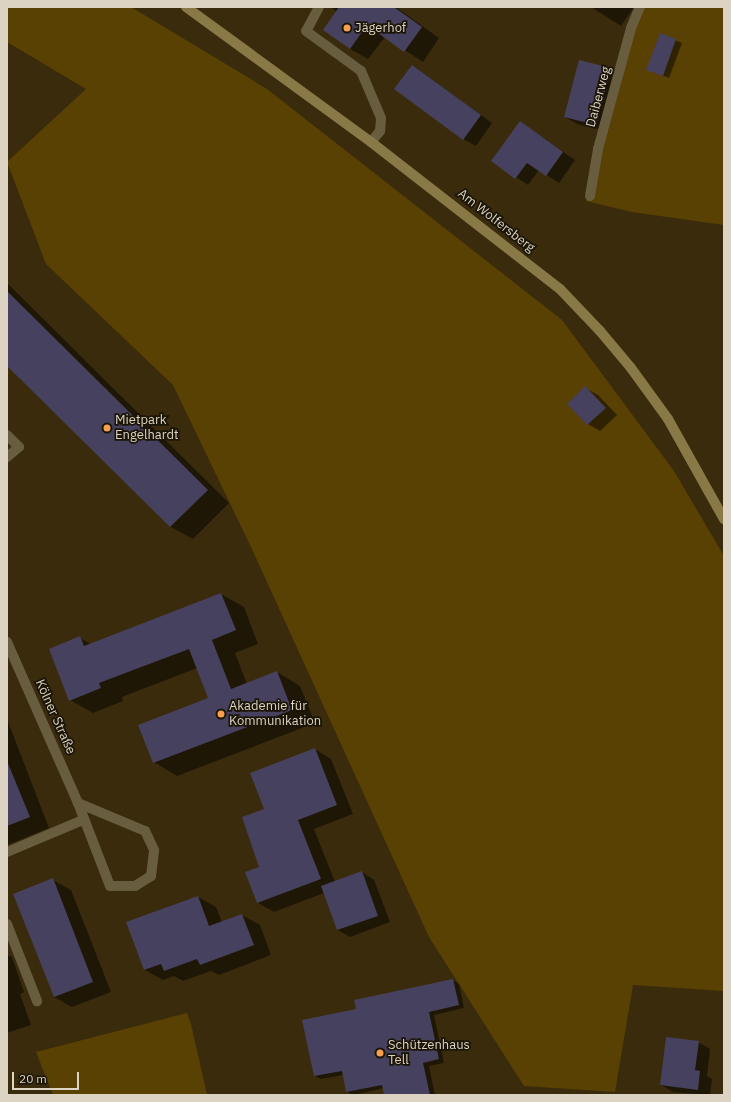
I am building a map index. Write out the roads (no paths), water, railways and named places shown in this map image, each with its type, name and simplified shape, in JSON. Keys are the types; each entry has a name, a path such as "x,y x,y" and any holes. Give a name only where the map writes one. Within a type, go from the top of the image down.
{"main road":[{"name":"Am Wolfersberg","path":"186,7 371,142 560,289 600,331 631,368 668,419 724,519"}],"street":[{"path":"319,7 306,31 361,71 381,118 380,130 371,142"},
{"name":"Daiberweg","path":"590,196 598,149 631,28 640,7"},
{"path":"7,435 19,447 7,458"},
{"name":"Kölner Straße","path":"7,642 78,803 83,820 110,886 135,886 151,876 154,850 145,831 78,803"},
{"path":"7,852 83,820"},
{"path":"7,924 37,1001"}],"place":[{"name":"Jägerhof","path":"347,28"},
{"name":"Mietpark Engelhardt","path":"107,428"},
{"name":"Akademie für Kommunikation","path":"221,714"},
{"name":"Schützenhaus Tell","path":"380,1053"}]}
